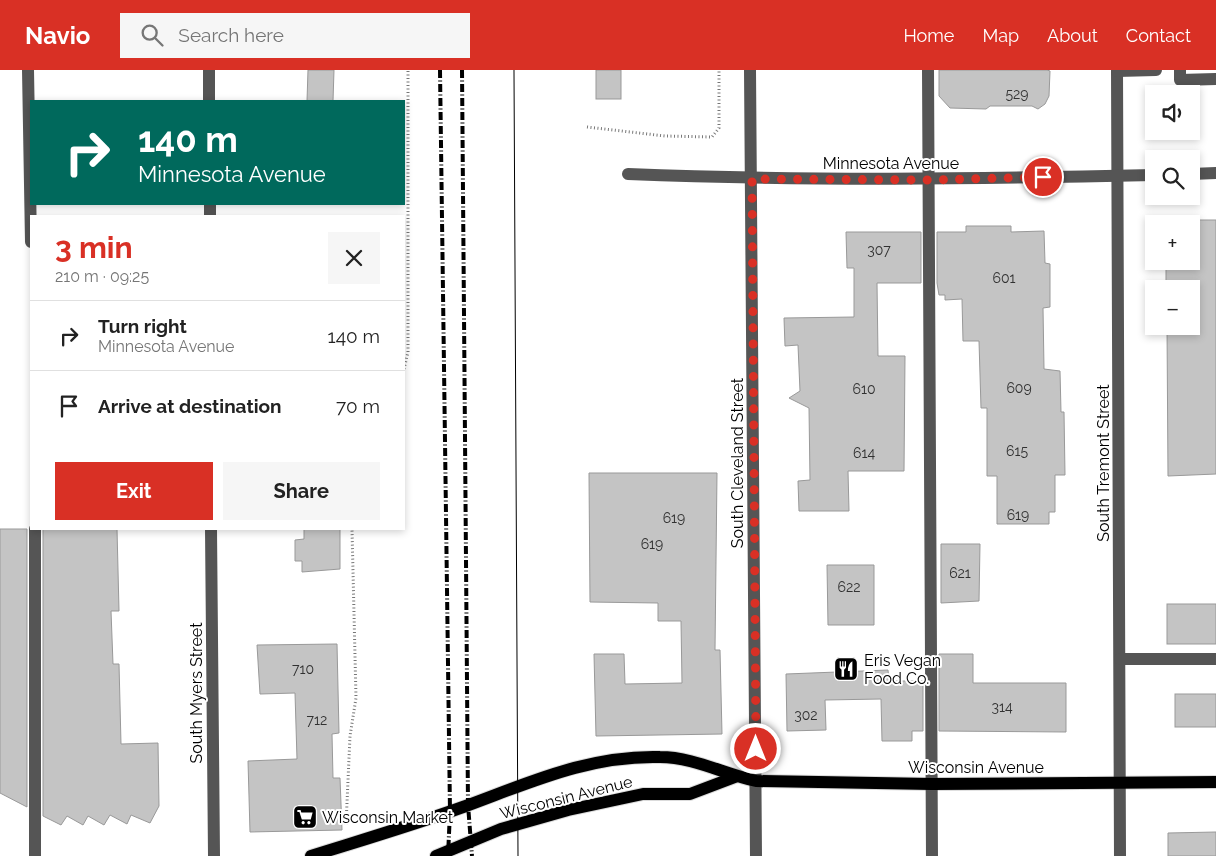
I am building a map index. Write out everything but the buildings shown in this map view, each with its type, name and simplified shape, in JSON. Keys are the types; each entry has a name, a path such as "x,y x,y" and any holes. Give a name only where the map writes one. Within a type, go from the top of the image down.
{"main road":[{"name":"Wisconsin Avenue","path":"311,856 389,833 542,776 609,761 662,757 695,762 735,777 756,781 932,784 1216,782"},
{"name":"Wisconsin Avenue","path":"436,856 501,829 550,815 643,794 690,794 735,777"}],"street":[{"path":"28,70 30,185"},
{"path":"209,70 209,100"},
{"name":"South Cleveland Street","path":"750,70 756,856"},
{"path":"928,70 932,856"},
{"path":"1117,70 1156,70"},
{"name":"South Tremont Street","path":"1117,70 1120,856"},
{"path":"1180,70 1180,80 1216,78"},
{"path":"1200,174 1216,173"},
{"name":"Minnesota Avenue","path":"628,174 752,179 930,180 1145,174"},
{"path":"35,530 35,856"},
{"name":"South Myers Street","path":"211,530 214,856"},
{"path":"1120,659 1216,659"}],"path":[{"path":"405,365 408,352 408,70"},
{"path":"587,127 665,136 712,137 718,128 719,70"},
{"path":"347,845 345,810 350,736 356,698 352,530"}],"tram line":[{"path":"514,70 518,856"}],"railway":[{"path":"440,70 450,812 448,856"},
{"path":"462,70 468,805 472,856"}],"place":[{"name":"Eris Vegan Food Co.","path":"846,669"},
{"name":"Wisconsin Market","path":"305,817"}],"route":[{"path":"756,749 752,179 930,180 1043,177"}]}
